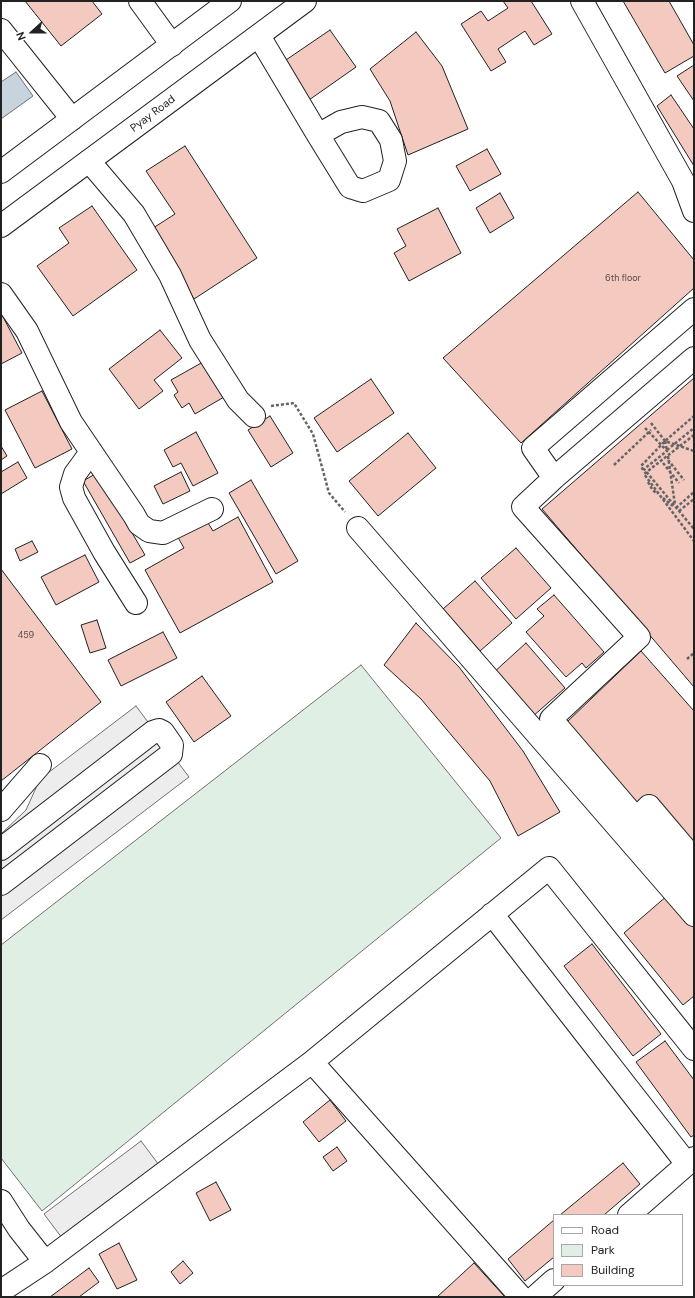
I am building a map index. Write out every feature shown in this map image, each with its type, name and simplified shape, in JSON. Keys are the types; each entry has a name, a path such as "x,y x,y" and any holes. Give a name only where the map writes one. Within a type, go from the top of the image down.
{"main road":[{"path":"140,1 172,44"},
{"path":"1,172 230,1"},
{"name":"Pyay Road","path":"1,226 305,1"},
{"path":"582,1 683,181 694,211"},
{"path":"591,1 694,183"},
{"path":"1,30 72,119"},
{"path":"259,36 318,135"},
{"path":"89,162 134,214 170,275 200,340 238,400 254,416"},
{"path":"1,294 27,331 71,422 139,524 149,531 163,534 212,508"},
{"path":"554,478 533,448 694,309"},
{"path":"694,358 554,478 523,507 639,637 551,719 694,886"},
{"path":"91,452 75,474 71,487 74,498 104,552 136,603"},
{"path":"358,528 694,915"},
{"path":"1,849 153,732 159,730 163,732 172,745 171,754 1,884"},
{"path":"1,810 40,765"},
{"path":"694,859 649,806 645,810 694,867"},
{"path":"1,1291 45,1262 312,1062 549,868 694,1049"},
{"path":"492,914 690,1161 630,1214"},
{"path":"312,1062 521,1297"},
{"path":"1,1201 19,1229 45,1262"},
{"path":"535,1297 553,1281"}],"path":[{"path":"254,416 274,404 294,403 313,434 329,493 358,528"},
{"path":"694,416 665,441 641,466 652,490 675,507 694,531"},
{"path":"648,418 665,441 675,507"},
{"path":"641,424 666,451"},
{"path":"694,428 644,469 694,531"},
{"path":"614,465 651,430"},
{"path":"694,435 644,474 694,541"},
{"path":"665,441 694,451"},
{"path":"668,459 684,480"},
{"path":"664,463 679,483"},
{"path":"675,507 694,492"},
{"path":"679,512 694,499"},
{"path":"687,659 694,653"}],"green space":[{"path":"361,665 501,838 42,1211 1,1158 1,945"}],"shaded area":[{"path":"16,72 33,96 1,119 1,82"},
{"path":"136,706 189,777 1,920 1,834 26,810 40,779"},
{"path":"141,1141 159,1165 62,1238 44,1214"}],"building":[{"path":"25,1 92,1 102,14 61,46"},
{"path":"503,1 531,1 552,34 534,45 525,31 498,49 506,62 491,71 461,24 481,11 488,21 508,8"},
{"path":"623,1 669,1 694,45 694,56 665,73"},
{"path":"330,30 356,67 309,100 283,62"},
{"path":"416,32 442,66 468,129 408,155 390,101 370,69"},
{"path":"694,65 694,101 677,76"},
{"path":"671,95 694,129 694,166 657,106"},
{"path":"185,146 257,258 194,299 150,230 175,214 146,171"},
{"path":"487,149 501,174 470,191 456,166"},
{"path":"638,192 694,260 694,288 521,443 443,358"},
{"path":"500,193 514,218 490,233 476,208"},
{"path":"92,206 137,270 73,316 37,266 69,243 59,228"},
{"path":"438,208 461,253 409,281 394,253 406,246 397,229"},
{"path":"1,313 22,353 1,364"},
{"path":"160,330 182,358 154,380 163,391 139,409 109,369"},
{"path":"203,362 224,397 195,414 189,403 182,408 174,395 178,392 171,380"},
{"path":"694,378 694,687 542,509"},
{"path":"371,379 394,413 337,452 314,418"},
{"path":"42,391 72,449 35,468 5,410"},
{"path":"270,416 293,453 271,467 248,430"},
{"path":"196,432 218,473 193,486 181,463 173,467 164,450"},
{"path":"408,433 436,468 378,516 349,481"},
{"path":"1,446 7,456 1,460"},
{"path":"18,462 27,478 1,494 1,472"},
{"path":"181,472 190,491 163,504 154,486"},
{"path":"97,473 145,555 130,563 83,481"},
{"path":"251,480 298,561 276,574 229,493"},
{"path":"238,517 273,582 180,633 145,570 184,548 176,534 205,518 213,531"},
{"path":"32,541 38,552 20,561 15,549"},
{"path":"516,548 551,588 516,619 481,578"},
{"path":"85,555 99,582 56,605 41,577"},
{"path":"1,569 101,702 1,781"},
{"path":"475,581 512,623 480,651 443,609"},
{"path":"554,595 604,652 586,668 582,663 566,677 526,632 544,616 537,609"},
{"path":"97,620 106,648 90,653 81,625"},
{"path":"416,623 459,667 523,751 560,812 518,836 490,781 421,699 384,665"},
{"path":"163,632 177,658 121,686 108,660"},
{"path":"526,643 565,688 532,717 493,673"},
{"path":"641,651 694,711 694,870 567,722"},
{"path":"202,676 231,716 194,742 166,702"},
{"path":"668,895 694,926 694,996 683,1005 624,933"},
{"path":"592,944 661,1034 633,1056 564,966"},
{"path":"665,1041 694,1080 694,1135 691,1137 636,1062"},
{"path":"330,1100 346,1121 319,1142 303,1122"},
{"path":"337,1147 347,1161 333,1171 323,1157"},
{"path":"623,1163 640,1184 605,1214 561,1214"},
{"path":"216,1182 231,1210 210,1221 196,1193"},
{"path":"553,1221 553,1258 525,1281 508,1259"},
{"path":"119,1243 137,1280 117,1289 99,1254"},
{"path":"183,1261 193,1273 180,1284 171,1272"},
{"path":"474,1263 505,1297 437,1297"},
{"path":"89,1268 99,1282 79,1297 50,1297"}]}
